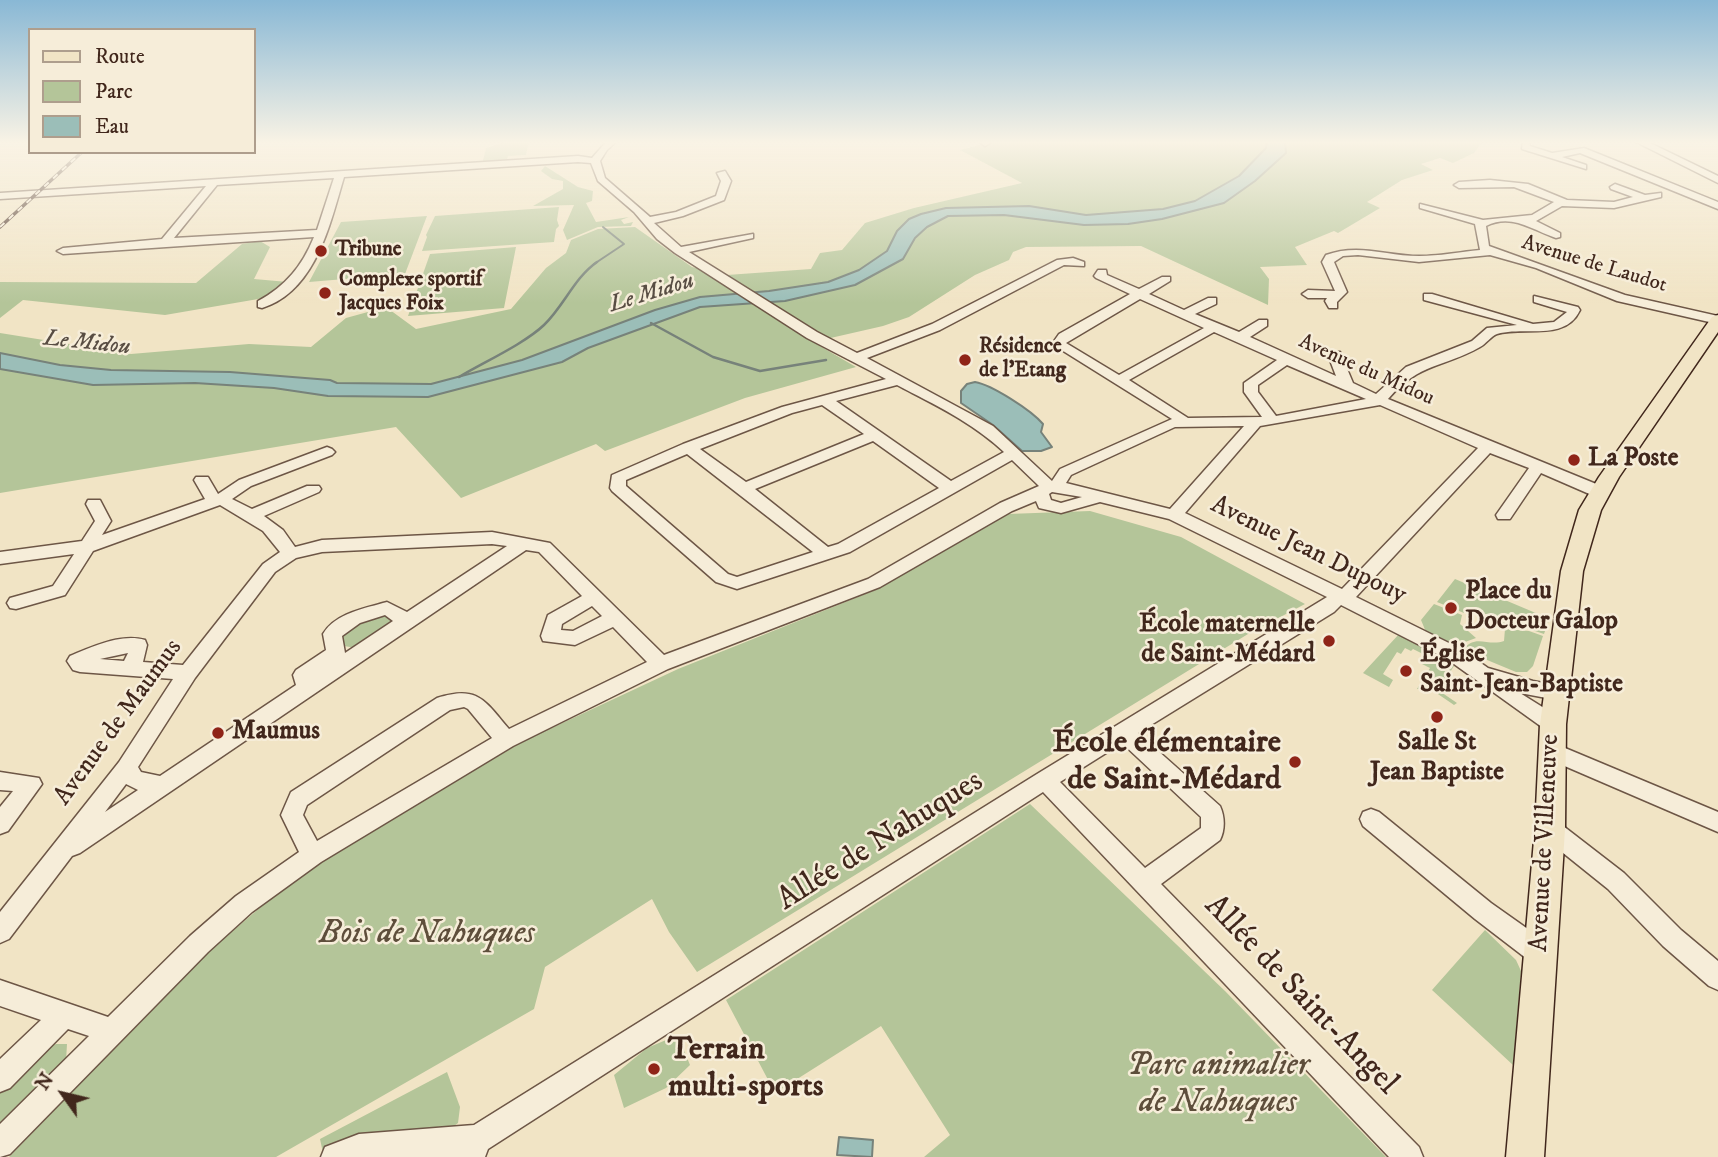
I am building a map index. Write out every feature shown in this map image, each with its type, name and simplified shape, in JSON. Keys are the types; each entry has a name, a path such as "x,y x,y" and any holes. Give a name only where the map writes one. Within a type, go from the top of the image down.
{"main road":[{"name":"Avenue de Villeneuve","path":"1525,1157 1550,829 1553,724 1572,571 1582,532 1600,492 1627,448 1718,320"}],"street":[{"path":"165,242 204,195"},
{"path":"262,304 300,277 321,233 333,195"},
{"path":"620,195 679,251 727,283 856,358 988,429 1056,494 1065,472 1174,423 1272,421 1382,398 1397,380 1411,370 1477,344 1492,331 1565,323 1574,310 1538,299"},
{"path":"647,221 679,214 720,198 721,195"},
{"path":"1549,195 1565,203"},
{"path":"1636,195 1644,198"},
{"path":"1424,206 1483,223 1542,216 1555,205 1565,203 1614,205 1657,195"},
{"path":"1697,195 1715,202"},
{"path":"1524,219 1556,235"},
{"path":"1483,223 1480,225 1484,247 1490,252"},
{"path":"64,250 321,233"},
{"path":"679,251 749,236"},
{"name":"Avenue de Laudot","path":"1340,295 1341,287 1328,262 1330,257 1341,253 1358,252 1419,259 1490,252 1540,266 1621,298 1718,320"},
{"path":"856,358 936,327 1048,268"},
{"path":"1166,279 1064,337 1058,344 1172,412 1184,422"},
{"name":"Avenue du Midou","path":"1119,285 1600,492"},
{"path":"1308,294 1340,295"},
{"path":"1318,306 1340,295"},
{"path":"1428,298 1534,326"},
{"path":"1185,314 1212,301"},
{"path":"1240,337 1263,323"},
{"path":"1118,381 1214,327"},
{"path":"1335,355 1341,380"},
{"path":"1272,421 1251,392 1251,383 1287,359"},
{"path":"898,380 787,410 688,447 629,471 618,478 618,488 722,578 737,583 844,548 1013,453"},
{"path":"825,400 950,488"},
{"path":"1174,515 1255,422"},
{"path":"744,488 874,435"},
{"name":"Allée de Nahuques","path":"450,1157 474,1148 541,1099 1045,780 1328,607 1342,597 1488,446"},
{"path":"688,447 826,554"},
{"path":"0,558 89,546 218,500 245,483 327,452"},
{"path":"1504,515 1538,466"},
{"path":"0,1144 199,944 244,904 313,855 506,740 661,663 544,547 492,538 335,545 290,554 282,538 264,520 218,500 202,480"},
{"path":"250,516 313,489"},
{"name":"Avenue Jean Dupouy","path":"661,663 874,583 1006,507 1056,494 1101,498 1174,515 1416,633 1484,673 1533,689 1557,692"},
{"path":"16,603 60,591 103,521 94,504"},
{"path":"58,856 524,543"},
{"name":"Avenue de Maumus","path":"0,931 125,768 188,673 269,568 290,554"},
{"path":"594,596 554,620 550,636 575,638 616,617"},
{"path":"307,689 303,675 337,653 332,634 354,618 387,608 406,621"},
{"path":"130,669 188,673"},
{"name":"Avenue Jean Dupouy","path":"1484,673 1512,699 1553,724"},
{"path":"313,855 292,815 299,799 444,704 464,699 475,703 506,740"},
{"path":"1124,733 1212,813 1212,833 1144,882"},
{"path":"1553,752 1718,821"},
{"path":"125,768 135,780 161,785"},
{"name":"Allée de Saint-Angel","path":"1045,780 1409,1157"},
{"path":"0,781 31,784 0,824"},
{"path":"1371,819 1483,911 1540,953"},
{"path":"1550,829 1616,881 1667,933 1718,977"},
{"path":"0,993 111,1031"},
{"path":"0,1078 64,1015"},
{"path":"335,1157 359,1148 474,1148"}],"green space":[{"path":"552,195 593,195 592,201 586,203 596,222 629,217 621,220 624,224 633,222 631,226 598,227 567,240 563,230 574,205 533,206"},
{"path":"970,195 1378,195 1367,202 1380,208 1338,233 1334,231 1295,247 1307,265 1260,267 1269,279 1268,305 1141,246 1026,247 1013,252 1009,260 975,275 909,317 883,326 813,342 856,367 745,398 605,451 596,444 461,498 396,427 0,493 0,333 131,354 249,344 311,347 346,318 386,307 416,329 511,309 546,268 566,253 571,240 598,229 635,227 692,267 727,275 811,269 820,253 842,250 865,223"},
{"path":"559,207 559,226 554,242 422,251 435,216"},
{"path":"427,216 405,274 309,282 341,222"},
{"path":"260,241 270,247 254,279 288,282 264,298 165,315 23,300 0,318 0,282 196,283 242,244"},
{"path":"516,247 504,308 408,316 430,254"},
{"name":"Bois de Nahuques","path":"1090,511 1181,537 1305,604 1248,634 697,972 669,932 652,899 545,967 534,1009 276,1157 9,1157 201,958 296,877 496,754 678,669 878,589 1008,514"},
{"path":"1455,579 1550,619 1548,623 1542,623 1547,625 1544,634 1503,626 1487,614 1464,613 1437,602"},
{"path":"1434,604 1462,615 1460,624 1476,638 1454,646 1426,632 1421,620"},
{"path":"380,615 388,615 393,624 356,648 344,646 340,637 352,625"},
{"path":"1505,629 1529,631 1543,636 1533,666 1527,672 1516,672 1463,650 1472,642 1504,641"},
{"path":"1400,633 1428,647 1454,666 1438,690 1457,703 1454,705 1432,690 1417,689 1430,668 1420,663 1425,655 1413,649 1411,651 1405,648 1401,654 1397,652 1383,674 1393,680 1389,687 1363,673"},
{"name":"Parc animalier de Nahuques","path":"1030,804 1225,991 1386,1157 924,1157 950,1135 881,1026 775,1093 726,1000"},
{"path":"1485,930 1516,960 1521,971 1513,1065 1432,990"},
{"name":"Terrain multi-sports","path":"678,1035 690,1065 666,1088 624,1108 614,1075 647,1048"},
{"path":"67,1044 66,1061 0,1130 0,1093 45,1048"},
{"path":"447,1072 460,1107 458,1123 444,1133 323,1153 320,1139"}],"water":[{"path":"1206,195 1235,195 1224,203 1162,219 1128,224 1084,225 1004,215 948,216 927,227 915,238 903,259 855,285 785,301 700,307 588,348 562,362 428,397 328,396 274,388 195,383 93,385 0,369 0,353 60,365 111,370 230,372 330,380 337,383 431,384 522,360 655,310 700,297 828,282 859,270 887,251 897,231 909,219 946,208 1029,206 1086,215 1163,209 1195,201"},
{"path":"975,382 1001,393 1037,418 1043,424 1041,432 1052,447 1041,451 1022,451 993,425 961,403 961,391 967,384"},
{"path":"839,1137 873,1140 872,1157 837,1155"}],"waterway":[{"path":"597,262 624,244 603,227"},
{"path":"459,377 536,332 582,276 597,262"},
{"path":"651,323 713,357 760,371 826,360"}],"railway":[{"path":"0,227 35,195"}],"place":[{"name":"Tribune","path":"321,251"},
{"name":"Complexe sportif Jacques Foix","path":"325,293"},
{"name":"Résidence de l'Etang","path":"965,360"},
{"name":"La Poste","path":"1574,460"},
{"name":"Place du Docteur Galop","path":"1451,608"},
{"name":"École maternelle de Saint-Médard","path":"1329,641"},
{"name":"Église Saint-Jean-Baptiste","path":"1406,671"},
{"name":"Salle St Jean Baptiste","path":"1437,717"},
{"name":"Maumus","path":"218,733"},
{"name":"École élémentaire de Saint-Médard","path":"1295,762"},
{"name":"Terrain multi-sports","path":"654,1069"}],"water label":[{"name":"Le Midou","path":"652,294"},
{"name":"Le Midou","path":"87,344"}]}
